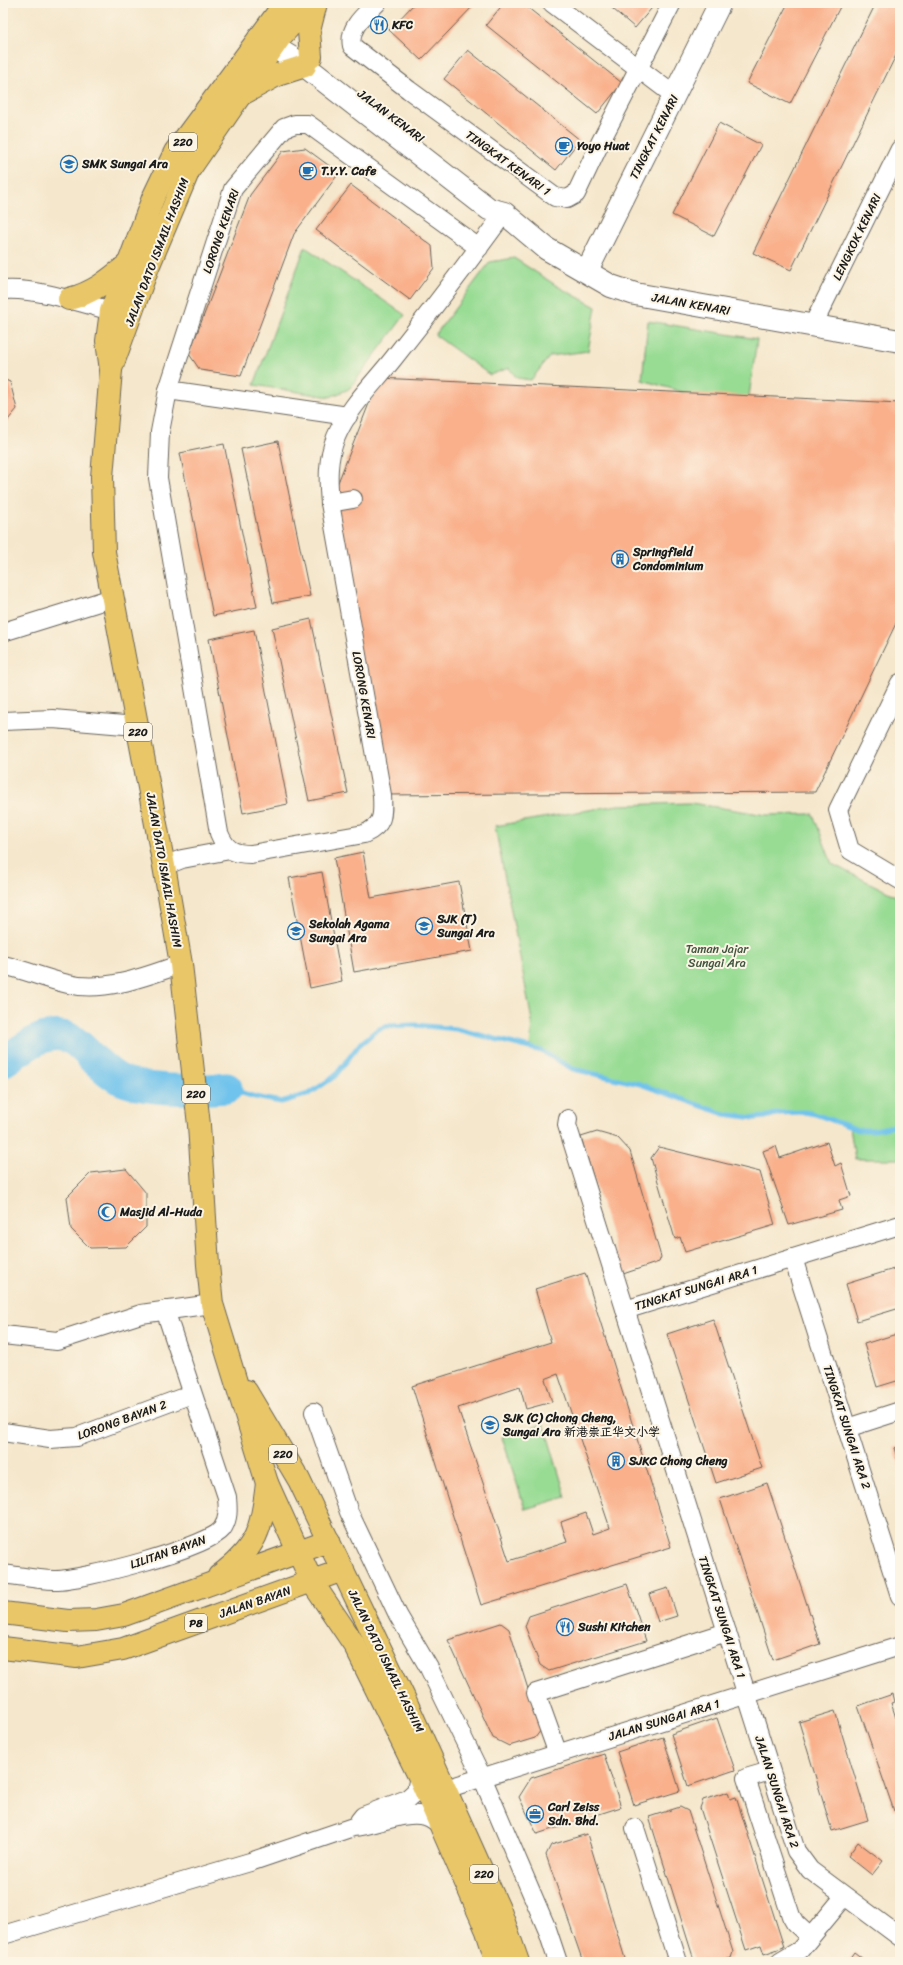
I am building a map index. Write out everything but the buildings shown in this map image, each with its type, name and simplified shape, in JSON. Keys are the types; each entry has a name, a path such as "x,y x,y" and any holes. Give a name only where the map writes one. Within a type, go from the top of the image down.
{"main road":[{"name":"JALAN DATO ISMAIL HASHIM","path":"111,370 148,267 189,170 236,99 270,37 285,3"},
{"name":"JALAN DATO ISMAIL HASHIM","path":"311,3 270,37 175,152 153,198 128,264 111,311 107,341 111,370 102,478 104,552 136,726 164,866 181,964 199,1125 212,1304 267,1483 298,1552 312,1582 354,1644 500,1910 518,1962"},
{"path":"236,99 277,74 308,61 310,31 316,3"},
{"path":"69,299 83,296 99,288 128,264"},
{"path":"111,311 130,318"},
{"name":"JALAN DATO ISMAIL HASHIM","path":"232,1371 257,1407 299,1480 343,1570 431,1786 441,1825 487,1931 497,1962"},
{"path":"206,1587 235,1565 255,1538 261,1525 267,1483"},
{"path":"3,1613 68,1621 96,1620 124,1615 206,1587 328,1541"},
{"name":"JALAN BAYAN","path":"3,1648 77,1657 122,1649 343,1570"}],"street":[{"name":"TINGKAT KENARI 1","path":"377,3 353,29 350,38 352,46 421,100 555,197 562,199 573,198 576,194 601,141 639,70 672,3"},
{"path":"552,3 675,96"},
{"name":"TINGKAT KENARI","path":"587,271 720,3"},
{"name":"JALAN KENARI","path":"270,37 308,61 489,209 504,213 547,249 611,286 635,294 900,341"},
{"name":"LORONG KENARI","path":"479,248 308,124 296,124 284,128 233,189 168,390 160,432 158,478 220,833 223,844 238,854 251,854 364,834 375,829 381,821 383,809 382,795 330,503 328,478 330,456 336,437 348,416 479,248 504,213"},
{"name":"LENGKOK KENARI","path":"813,325 900,149"},
{"path":"3,290 22,291 69,299 111,311"},
{"path":"168,390 348,416"},
{"path":"330,503 353,499"},
{"path":"3,632 112,598"},
{"path":"900,683 838,810 850,850 900,880"},
{"path":"3,721 53,719 136,726"},
{"name":"LORONG KENARI","path":"164,866 182,859 230,850"},
{"path":"3,965 69,984 87,986 131,981 181,964"},
{"path":"568,1119 567,1125 625,1310"},
{"name":"TINGKAT SUNGAI ARA 1","path":"746,1695 625,1310 900,1226"},
{"name":"TINGKAT SUNGAI ARA 2","path":"793,1258 900,1596"},
{"path":"3,1335 41,1341 57,1341 141,1314 212,1304"},
{"name":"LILITAN BAYAN","path":"3,1574 56,1580 70,1578 140,1563 209,1539 221,1530 228,1516 227,1498 165,1310"},
{"name":"LORONG BAYAN 2","path":"3,1432 50,1439 77,1437 192,1394"},
{"path":"847,1428 900,1411"},
{"path":"314,1412 349,1512 398,1615 429,1668 482,1777 547,1929 558,1962"},
{"path":"558,1754 536,1693 727,1632"},
{"name":"JALAN SUNGAI ARA 1","path":"431,1786 482,1777 900,1646"},
{"name":"JALAN SUNGAI ARA 2","path":"746,1695 796,1851 810,1870 844,1897 900,1937"},
{"path":"770,1770 746,1778 791,1916 795,1923 810,1937"},
{"path":"353,1827 363,1816 407,1799 416,1791 431,1786"},
{"path":"3,1935 250,1862 353,1827 366,1827 410,1814 425,1816 441,1825"},
{"path":"635,1828 678,1962"},
{"path":"780,1962 800,1950 844,1897"}],"green space":[{"path":"305,247 405,315 349,389 330,397 254,385"},
{"path":"514,258 557,286 596,307 588,351 550,356 531,380 517,378 509,368 490,375 435,335 490,262"},
{"path":"648,321 757,339 747,411 642,380"},
{"name":"Taman Jajar Sungai Ara","path":"691,803 766,815 813,814 832,864 900,898 900,1159 855,1159 850,1128 815,1114 794,1111 755,1118 724,1114 640,1084 573,1069 542,1051 530,1047 532,1021 495,826 618,805"},
{"path":"544,1424 566,1497 525,1509 502,1437"}],"waterway":[{"path":"227,1088 255,1097 281,1102 309,1094 335,1076 359,1045 377,1030 386,1026 415,1025 456,1029 542,1051 573,1069 640,1084 724,1114 755,1118 779,1113 804,1112 815,1114 859,1130 874,1130 900,1125"},
{"path":"3,1062 26,1046 42,1038 60,1036 69,1038 75,1042 113,1075 121,1080 133,1084 145,1087 173,1089 227,1088"}],"place":[{"name":"KFC","path":"379,25"},
{"name":"Yoyo Huat","path":"564,146"},
{"name":"SMK Sungai Ara","path":"69,164"},
{"name":"T.Y.Y. Cafe","path":"308,171"},
{"name":"Springfield Condominium","path":"620,559"},
{"name":"SJK (T) Sungai Ara","path":"424,926"},
{"name":"Sekolah Agama Sungai Ara","path":"296,931"},
{"name":"Masjid Al-Huda","path":"107,1212"},
{"name":"SJK (C) Chong Cheng, Sungai Ara 新港崇正华文小学","path":"490,1425"},
{"name":"SJKC Chong Cheng","path":"616,1461"},
{"name":"Sushi Kitchen","path":"565,1627"},
{"name":"Carl Zeiss Sdn. Bhd.","path":"535,1814"}]}
